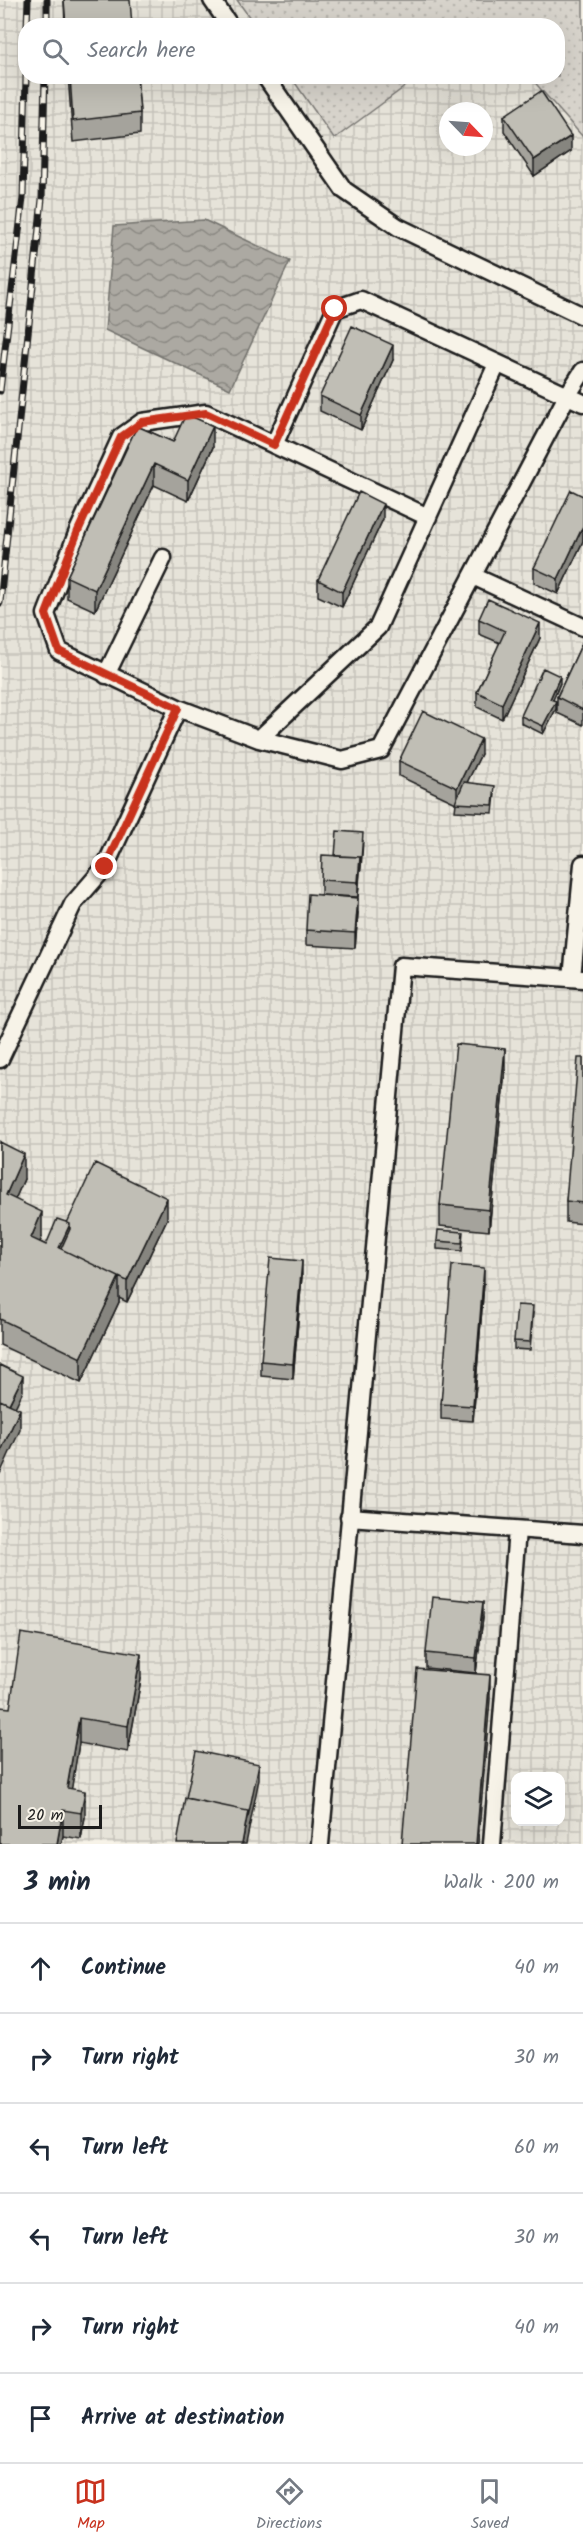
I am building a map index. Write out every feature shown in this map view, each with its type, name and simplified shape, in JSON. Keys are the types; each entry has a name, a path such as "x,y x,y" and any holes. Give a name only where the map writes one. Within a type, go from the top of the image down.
{"lane":[{"path":"212,0 224,18"},
{"path":"271,84 345,190 398,227 583,316"},
{"path":"274,445 335,309 361,300 583,403"},
{"path":"259,739 378,627 497,364"},
{"path":"428,517 206,413 142,422 121,437 78,531 46,614 59,651 178,708 259,739 342,760 381,750 567,396 583,370"},
{"path":"106,675 163,558"},
{"path":"473,576 583,627"},
{"path":"0,1059 73,904 105,867 178,708"},
{"path":"320,1844 401,966 577,979 583,864"},
{"path":"349,1517 583,1534"},
{"path":"492,1844 517,1530"}],"shaded area":[{"path":"0,0 583,0 583,1844 0,1844"},
{"path":"237,0 583,0 583,137 536,84 565,84 565,18 250,18"},
{"path":"296,84 409,84 334,139"}],"water":[{"path":"204,220 290,261 230,389 105,330 114,226"}],"building":[{"path":"64,0 130,0 131,18 65,18"},
{"path":"71,84 138,84 140,113 73,121"},
{"path":"541,91 571,136 534,160 504,116"},
{"path":"352,326 393,345 361,415 320,396"},
{"path":"186,414 213,426 188,480 154,464 95,590 67,577 137,426 173,442"},
{"path":"571,490 583,496 583,526 558,579 534,568"},
{"path":"359,492 383,504 342,592 318,580"},
{"path":"488,599 540,623 502,704 477,692 505,631 479,619"},
{"path":"583,641 583,710 557,697"},
{"path":"543,668 560,676 550,699 556,701 543,726 521,716"},
{"path":"423,711 481,739 457,788 399,761"},
{"path":"464,782 495,786 493,805 455,803"},
{"path":"337,831 363,833 361,861 360,857 335,856"},
{"path":"322,855 360,857 358,882 321,880"},
{"path":"308,894 358,898 355,933 306,930"},
{"path":"456,1044 505,1049 489,1210 440,1205"},
{"path":"578,1058 583,1058 583,1203 566,1201"},
{"path":"0,1142 24,1154 6,1195 42,1212 31,1238 46,1245 57,1219 66,1222 70,1224 59,1248 119,1277 81,1358 0,1319"},
{"path":"95,1163 167,1198 127,1281 61,1249 70,1229 70,1224 67,1223"},
{"path":"438,1230 463,1232 462,1243 437,1241"},
{"path":"270,1258 302,1261 293,1364 261,1361"},
{"path":"452,1265 484,1268 473,1406 441,1404"},
{"path":"517,1305 533,1306 530,1342 514,1341"},
{"path":"0,1365 23,1376 9,1404 0,1400"},
{"path":"0,1400 20,1409 0,1453"},
{"path":"432,1597 483,1602 476,1658 426,1653"},
{"path":"21,1633 141,1654 128,1726 79,1718 67,1788 85,1791 81,1813 63,1810 57,1844 0,1844 0,1707 10,1708"},
{"path":"417,1669 490,1675 476,1844 402,1844"},
{"path":"196,1751 259,1764 248,1817 248,1811 186,1798"},
{"path":"185,1798 248,1811 242,1844 177,1844"}],"railway":[{"path":"27,18 28,0"},
{"path":"47,0 47,18"},
{"path":"0,391 23,198 26,84"},
{"path":"0,603 42,199 45,84"}],"route":[{"path":"105,867 178,708 59,651 46,614 78,531 121,437 142,422 206,413 274,445 335,309"}]}
